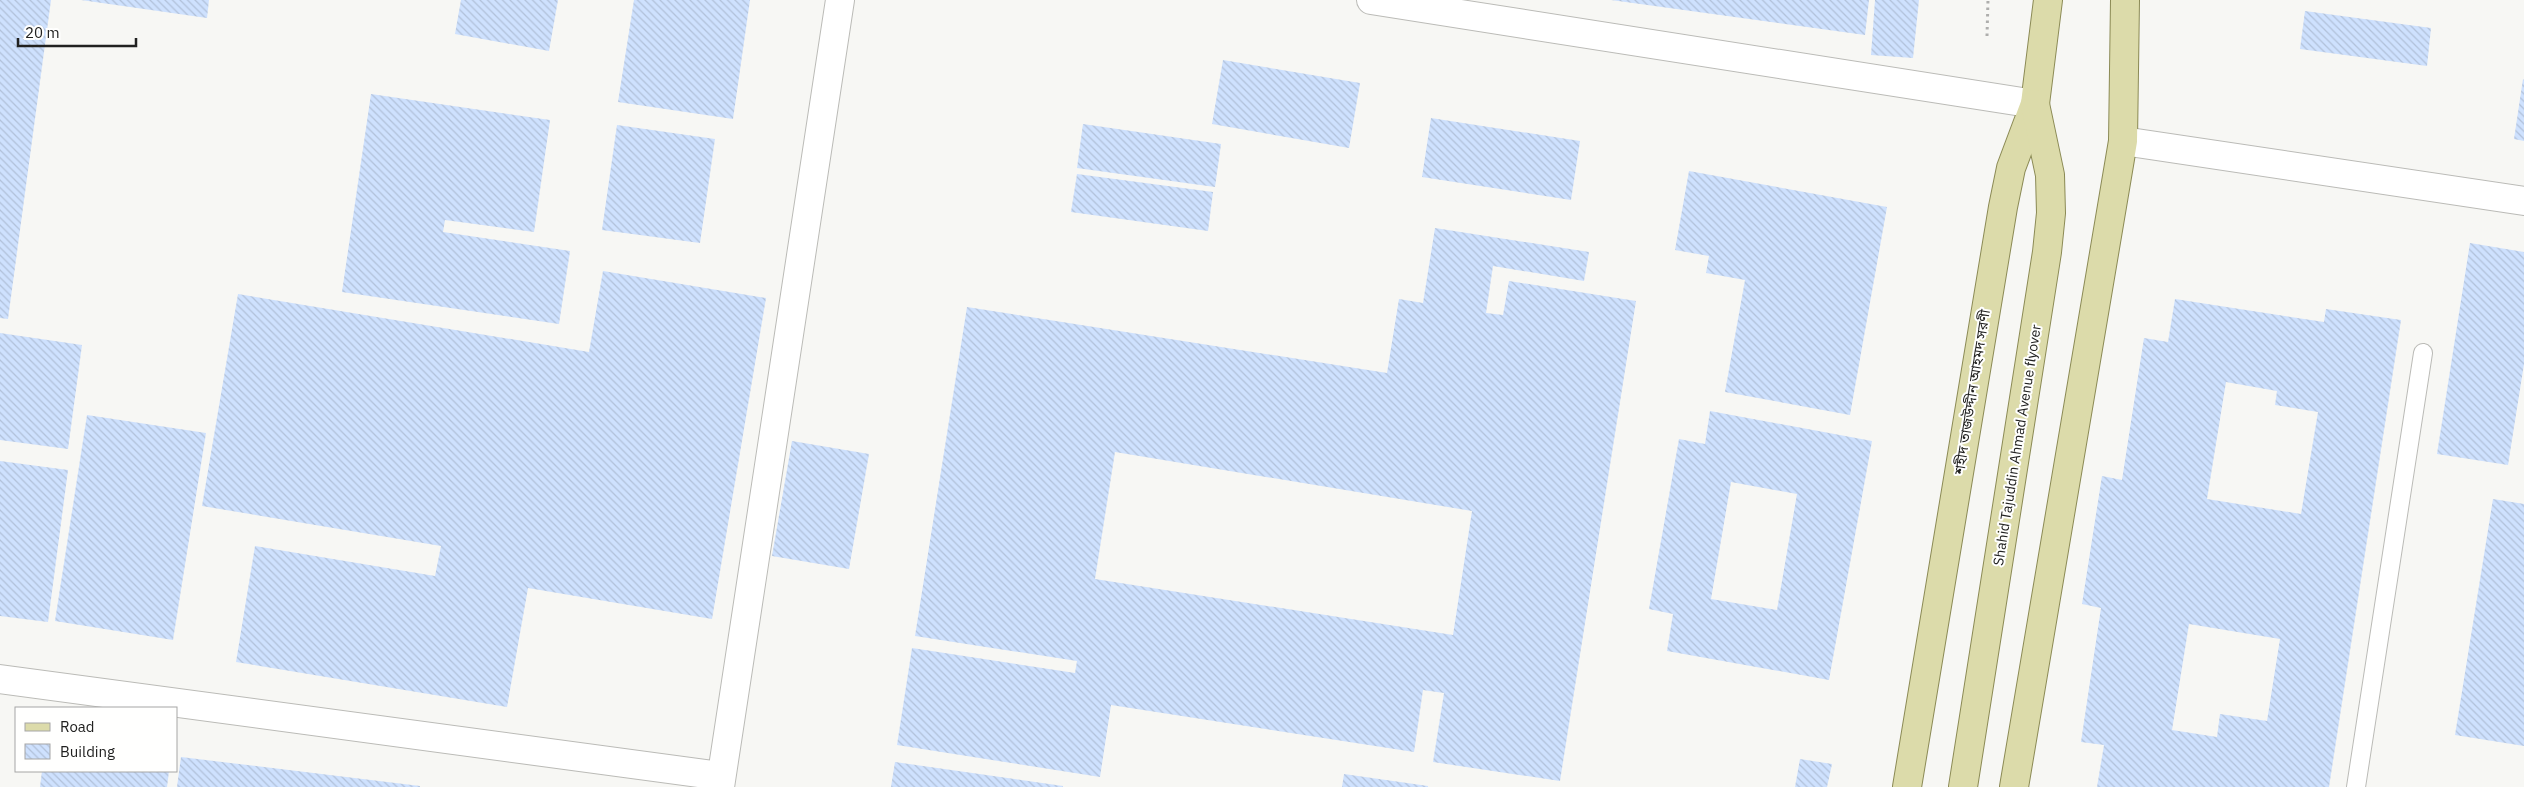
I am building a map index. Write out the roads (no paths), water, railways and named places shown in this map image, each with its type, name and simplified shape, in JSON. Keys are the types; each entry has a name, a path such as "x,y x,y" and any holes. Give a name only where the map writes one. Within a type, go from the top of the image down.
{"main road":[{"name":"শহীদ তাজউদ্দীন আহমদ সরণী","path":"1908,787 2003,207 2011,168 2035,104 2048,0"},
{"path":"2014,787 2123,142 2125,0"},
{"name":"Shahid Tajuddin Ahmad Avenue flyover","path":"1963,787 2047,252 2051,213 2050,175 2035,104"}],"street":[{"path":"0,679 721,782 840,0"},
{"path":"1371,0 2035,104"},
{"path":"2123,142 2524,201"}],"lane":[{"path":"2356,787 2423,353"}]}
